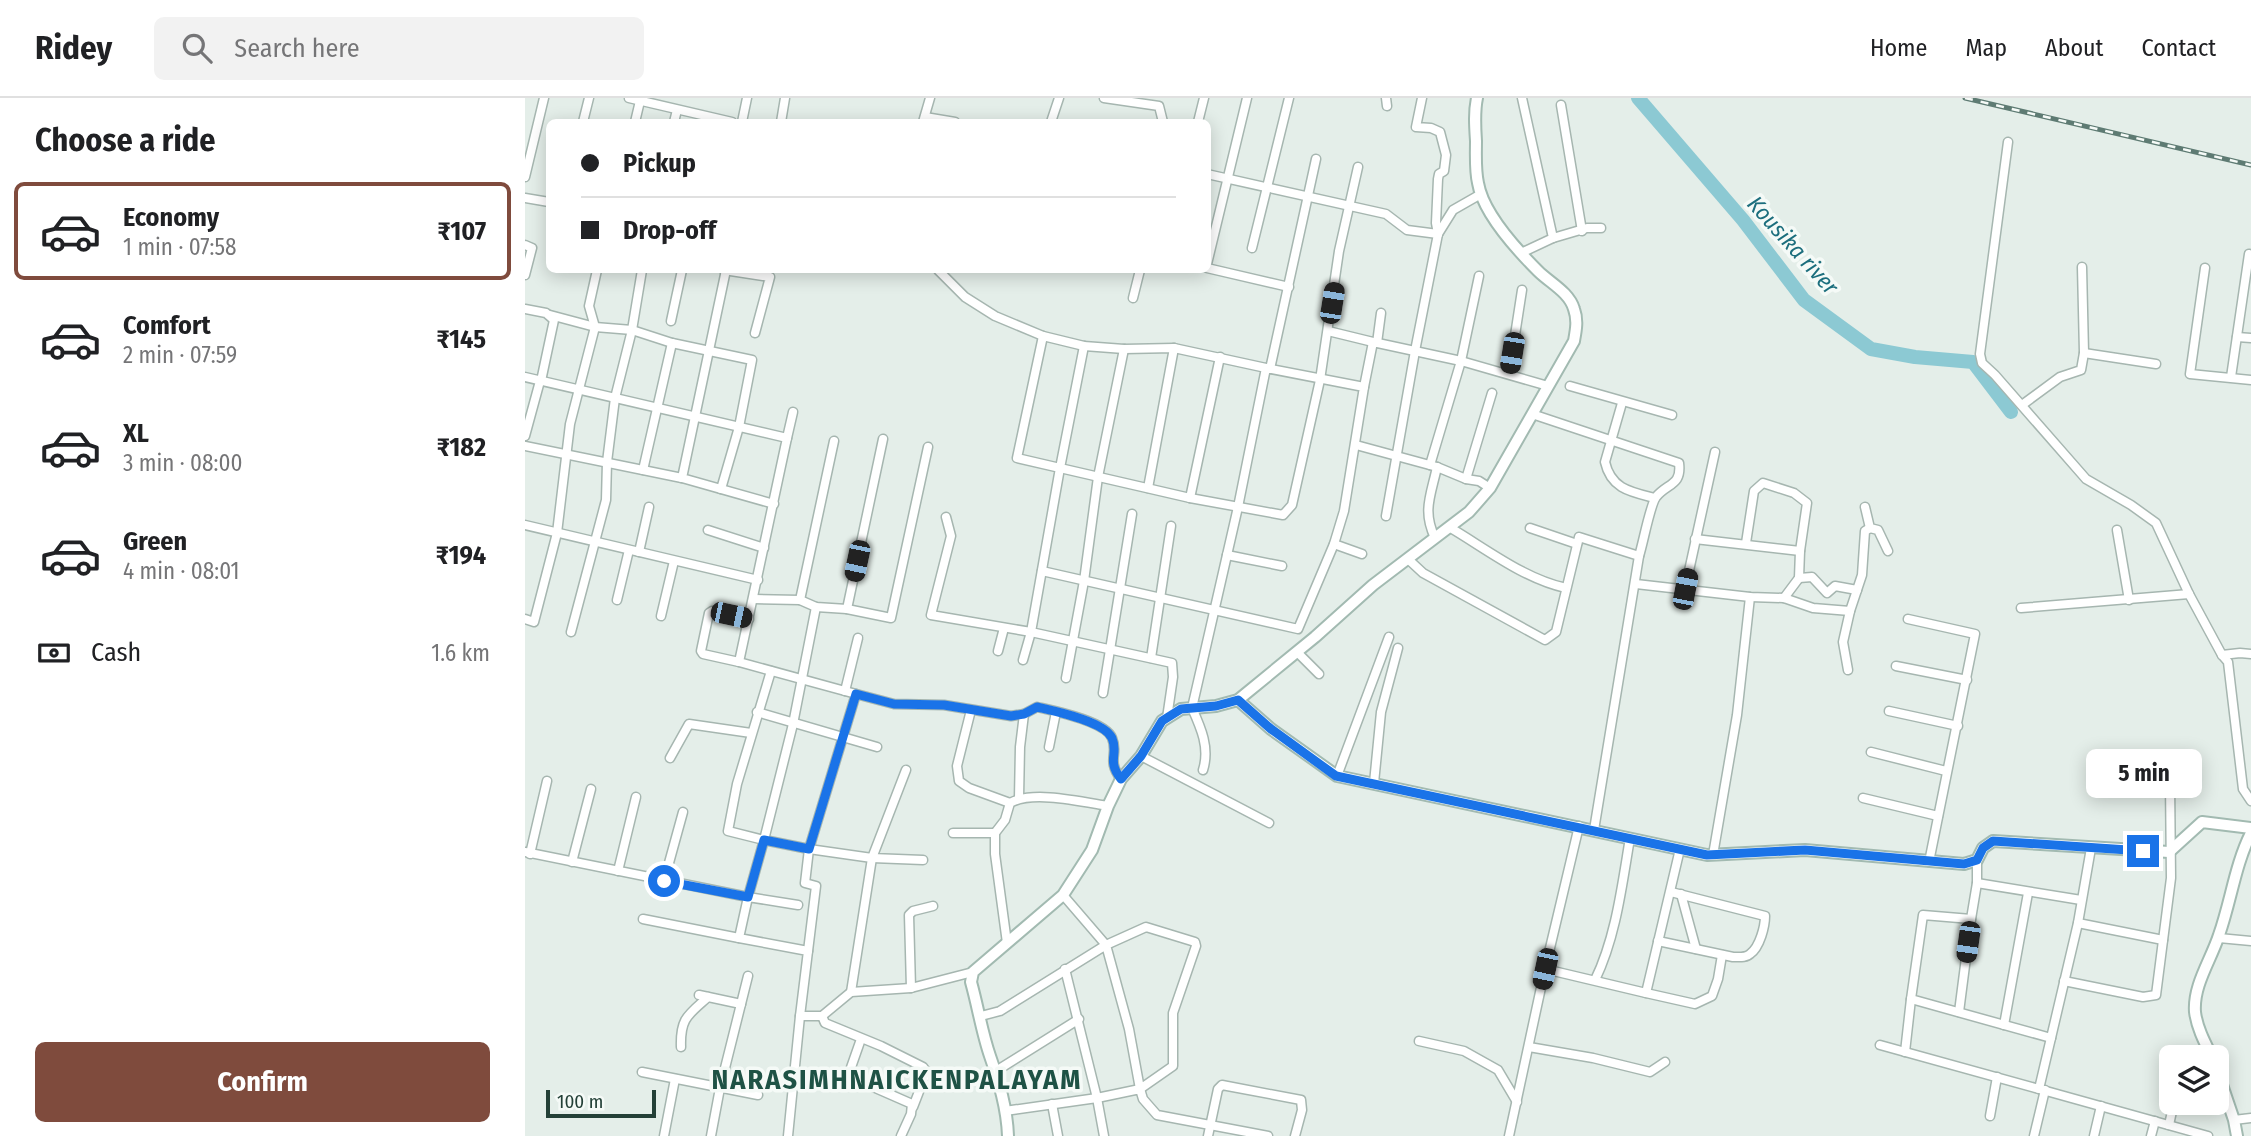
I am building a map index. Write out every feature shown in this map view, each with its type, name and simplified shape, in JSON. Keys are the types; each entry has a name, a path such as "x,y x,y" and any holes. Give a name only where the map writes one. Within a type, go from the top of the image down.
{"street":[{"path":"525,177 544,98"},
{"path":"584,119 589,98"},
{"path":"629,98 712,119"},
{"path":"743,119 747,98"},
{"path":"782,119 785,98"},
{"path":"924,119 930,98"},
{"path":"1052,119 1059,98"},
{"path":"1104,98 1159,102 1164,119"},
{"path":"1199,119 1203,98"},
{"path":"1211,248 1247,98"},
{"path":"1252,248 1289,98"},
{"path":"1422,98 1416,127 1440,132 1444,146 1444,171 1439,174 1437,180 1438,234"},
{"path":"800,1016 822,1016 852,992 911,988 973,972 1063,895 1092,850 1121,779 1141,756 1162,721 1181,709 1238,700 1373,585 1469,512 1490,488 1574,341 1577,324 1574,307 1563,292 1539,273 1510,241 1481,194 1476,141 1477,98"},
{"path":"1522,98 1553,239"},
{"path":"636,119 641,101"},
{"path":"1561,105 1582,231"},
{"path":"675,119 677,110"},
{"path":"2008,142 1980,354 1982,363 2086,480 2131,505 2156,523 2189,594 2228,662 2232,676 2243,789 2251,801"},
{"path":"1203,770 1207,758 1203,733 1192,708 1316,159"},
{"path":"1043,336 1017,458 1190,498 1283,515 1292,505 1320,380 1339,251 1358,167"},
{"path":"1211,175 1386,214 1407,230 1438,234"},
{"path":"1386,516 1438,234 1453,210 1481,194"},
{"path":"525,198 546,202"},
{"path":"1521,253 1587,228 1601,228"},
{"path":"525,245 531,248 525,275"},
{"path":"2231,377 2249,254"},
{"path":"1211,267 1289,286"},
{"path":"2022,405 2060,377 2081,370 2084,353 2082,267"},
{"path":"2204,268 2190,374 2251,380"},
{"path":"525,619 534,622 557,533 570,424 595,327 589,306 596,273"},
{"path":"571,632 606,500 607,462 615,398 632,330 642,273"},
{"path":"671,321 682,273"},
{"path":"682,478 725,273"},
{"path":"745,273 770,277 755,333"},
{"path":"941,273 965,298 995,316 1043,336 1084,346 1124,349 1174,348 1364,387"},
{"path":"1133,298 1139,273"},
{"path":"1435,538 1427,513 1434,466 1479,276"},
{"path":"1509,374 1522,290"},
{"path":"525,309 595,327 632,330 673,343 752,360 739,427 721,489"},
{"path":"1042,571 1298,629 1334,544 1344,511 1364,387 1381,313"},
{"path":"525,436 553,330 554,320 550,315"},
{"path":"1328,331 1461,361 1548,386"},
{"path":"2237,337 2251,338"},
{"path":"643,470 673,343"},
{"path":"1023,660 1031,632 1084,346"},
{"path":"1148,488 1174,348"},
{"path":"1066,678 1084,581 1098,477 1124,349"},
{"path":"2084,353 2119,356 2156,364"},
{"path":"1190,498 1220,357"},
{"path":"525,377 787,438"},
{"path":"1570,386 1622,403 1672,415"},
{"path":"1466,479 1492,393"},
{"path":"1622,403 1605,463 1611,479 1619,486 1655,498"},
{"path":"739,662 793,412"},
{"path":"1532,414 1679,463 1676,482 1655,498 1639,556 1594,830"},
{"path":"847,609 883,439"},
{"path":"800,600 834,441"},
{"path":"1356,445 1434,466 1466,479 1479,481 1490,488"},
{"path":"525,446 682,478 773,504"},
{"path":"754,599 800,600 816,607 892,617 928,447"},
{"path":"1685,589 1715,452"},
{"path":"1746,543 1754,491 1763,483 1794,494 1807,503 1799,578 1784,598"},
{"path":"639,552 649,507"},
{"path":"1865,507 1870,528"},
{"path":"1103,694 1132,514"},
{"path":"946,517 951,536 931,615 1031,632 1172,663 1173,677 1167,718"},
{"path":"525,525 758,580"},
{"path":"1151,658 1171,526"},
{"path":"1449,527 1520,569 1566,589"},
{"path":"1529,528 1577,544"},
{"path":"1848,670 1843,642 1862,575 1865,531 1870,528 1878,530 1888,551"},
{"path":"708,530 764,548"},
{"path":"2117,530 2129,600"},
{"path":"1409,560 1423,573 1545,640 1556,632 1579,537 1639,556"},
{"path":"1695,539 1800,551"},
{"path":"1334,544 1361,554"},
{"path":"617,600 629,550"},
{"path":"1227,555 1282,566"},
{"path":"661,616 674,561"},
{"path":"1799,578 1812,577 1827,593 1835,586 1857,590"},
{"path":"1636,584 1750,597 1784,598 1813,608 1850,611"},
{"path":"2021,608 2189,594"},
{"path":"1713,855 1737,715 1750,597"},
{"path":"739,938 793,724 816,607"},
{"path":"749,619 712,611 709,613 701,651 703,654 894,704 944,705 1011,716 1024,714 1037,707 1074,716 1103,729 1113,739 1113,765 1121,779"},
{"path":"1908,619 1975,634 1929,862"},
{"path":"998,651 1004,628"},
{"path":"1336,776 1389,637"},
{"path":"845,691 858,638"},
{"path":"1374,783 1381,712 1398,649"},
{"path":"1297,652 1319,674"},
{"path":"2222,655 2251,654"},
{"path":"1896,666 1967,680"},
{"path":"771,671 737,784 728,831 809,849 872,858 923,860"},
{"path":"788,1136 816,886 805,883 809,849 856,694"},
{"path":"1238,700 1271,729 1336,776 1713,855 1805,850 1929,862 1964,864 1977,860"},
{"path":"971,710 957,766 959,781 969,788 1010,803"},
{"path":"1889,710 1958,726"},
{"path":"757,712 877,747"},
{"path":"1049,747 1056,712"},
{"path":"1019,798 1019,758 1024,714"},
{"path":"670,758 689,724 751,733"},
{"path":"1871,752 1946,771"},
{"path":"1141,756 1269,823"},
{"path":"2064,981 2143,997 2156,995 2171,878 2168,768"},
{"path":"852,992 872,858 906,770"},
{"path":"547,781 528,853 798,905"},
{"path":"572,862 590,789"},
{"path":"618,871 636,797"},
{"path":"1007,943 995,854 996,833 1005,820 1010,803 1019,798 1063,799 1108,806"},
{"path":"1863,798 1938,816"},
{"path":"664,881 683,812"},
{"path":"1959,1012 1977,883 1977,860 1983,848 1993,841 2169,852 2202,822 2251,830 2241,854 2218,938 2197,988 2195,1011 2206,1045"},
{"path":"1509,1136 1579,827"},
{"path":"953,833 996,833"},
{"path":"1595,980 1603,964 1630,838"},
{"path":"2034,1136 2051,1038 2078,923 2091,848"},
{"path":"1646,993 1680,849"},
{"path":"1977,883 2081,900"},
{"path":"1658,941 1733,957 1752,953 1764,928 1765,916 1671,892"},
{"path":"2004,1025 2028,892"},
{"path":"1681,894 1696,950"},
{"path":"1063,895 1106,945 1129,1029 1143,1099 1157,1115 1268,1136"},
{"path":"911,988 909,915 912,911 933,906"},
{"path":"1905,1052 1923,915 1971,919"},
{"path":"643,919 808,951"},
{"path":"2078,923 2163,940"},
{"path":"981,1016 1000,1011 1106,945 1146,928 1195,942 1196,946 1173,1013 1173,1066 1140,1088 1097,1098 1005,1111"},
{"path":"2218,938 2251,941"},
{"path":"1545,969 1695,1004 1712,996 1718,979 1721,955"},
{"path":"1065,970 1079,1019 1104,1136"},
{"path":"973,972 971,982 996,1071 1008,1136"},
{"path":"711,1136 748,976"},
{"path":"681,1047 681,1029 687,1016 703,996 741,1004"},
{"path":"1912,999 2051,1038"},
{"path":"822,1016 825,1023 881,1046 926,1070 901,1136"},
{"path":"996,1071 1079,1019"},
{"path":"861,1039 848,1076 898,1097 913,1107"},
{"path":"1419,1041 1464,1051 1499,1070 1517,1102"},
{"path":"1880,1045 2208,1136"},
{"path":"1529,1046 1650,1072 1665,1062"},
{"path":"642,1072 758,1095"},
{"path":"1990,1116 1997,1077"},
{"path":"664,1136 675,1079"},
{"path":"1208,1136 1221,1085 1301,1100 1302,1110 1295,1136"},
{"path":"1052,1104 1058,1136"},
{"path":"2229,1105 2237,1136"},
{"path":"2094,1136 2101,1106"},
{"path":"2169,1125 2171,1115"},
{"path":"2234,1120 2251,1118"},
{"path":"2151,1136 2155,1121"}],"waterway":[{"name":"Kousika river","path":"1638,98 1743,220 1804,300 1871,349 1915,357 1973,362 2011,412"}],"railway":[{"path":"1965,98 2251,165"}],"district":[{"name":"NARASIMHNAICKENPALAYAM","path":"897,1079"}],"route":[{"path":"664,881 748,897 764,840 809,849 856,694 894,704 944,705 1011,716 1024,714 1037,707 1074,716 1103,729 1113,739 1114,771 1121,779 1141,756 1162,721 1181,709 1216,706 1238,700 1271,729 1336,776 1707,855 1805,850 1970,864 1977,860 1983,848 1993,841 2143,851"}]}
